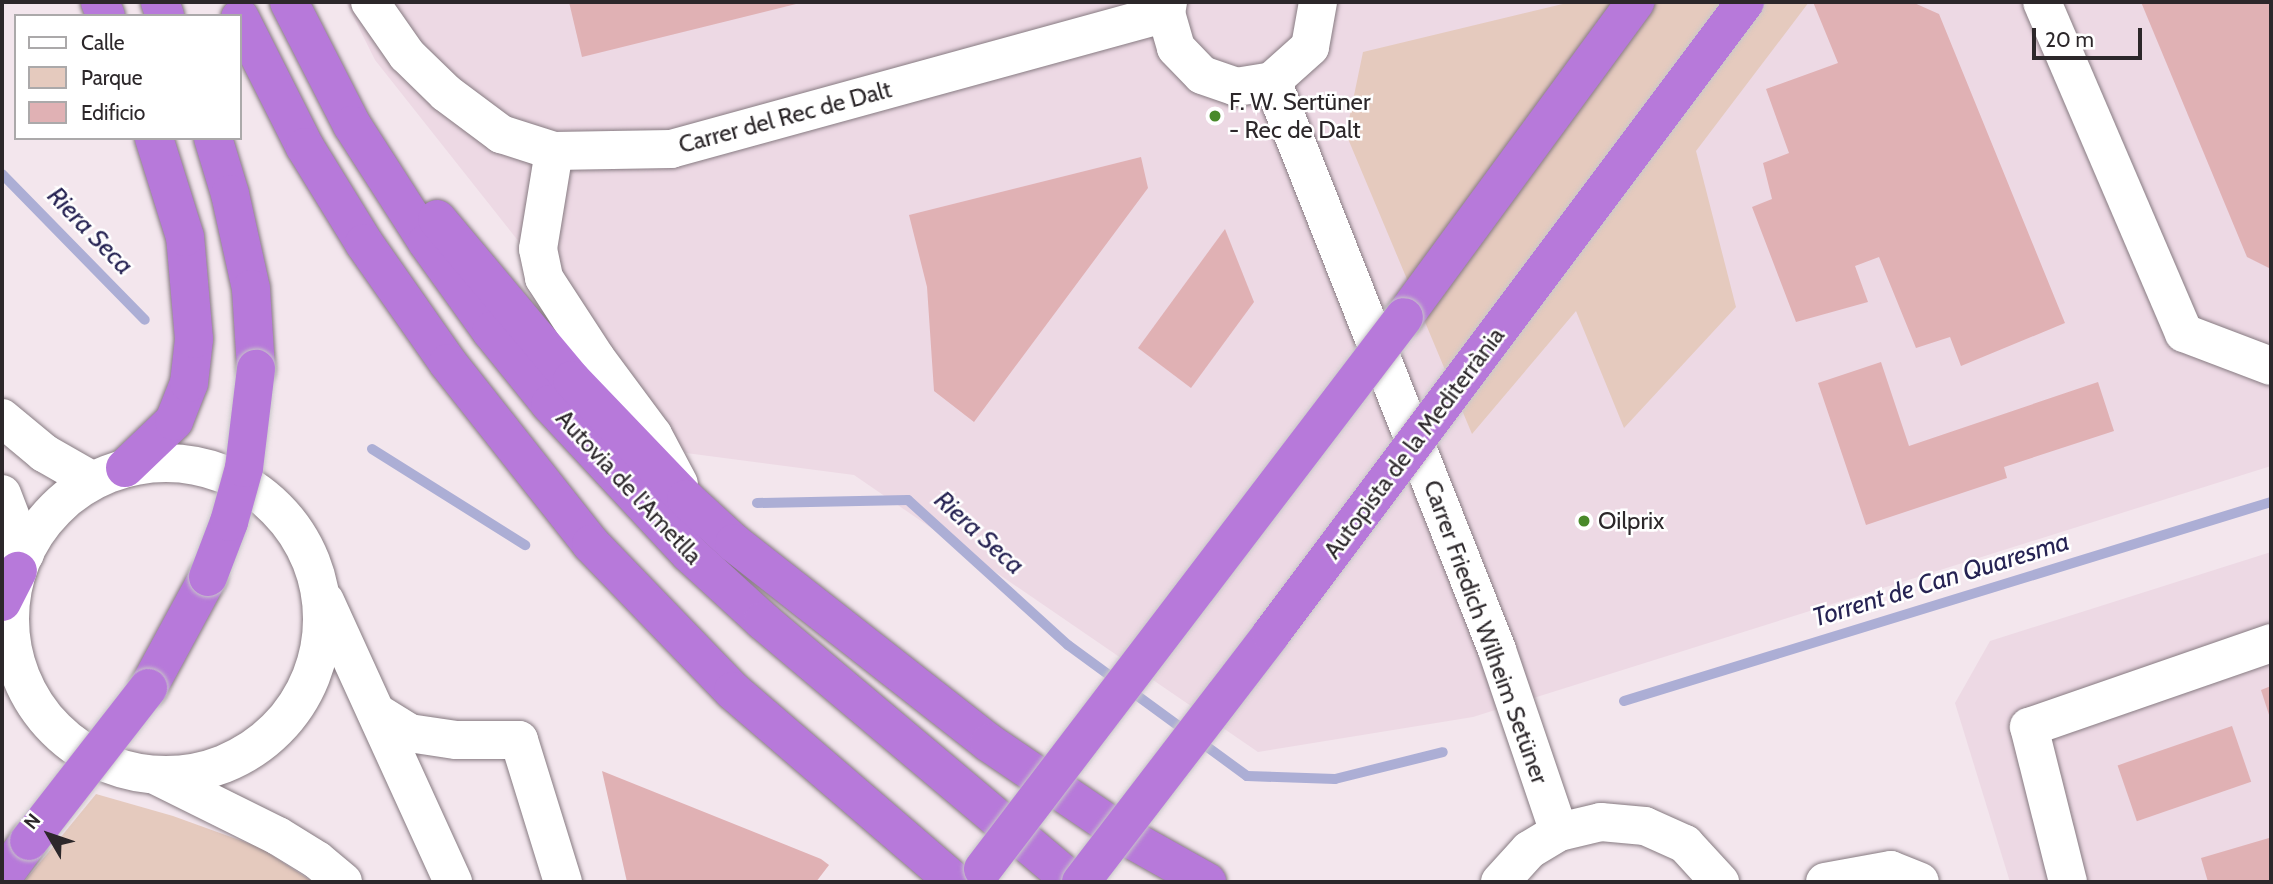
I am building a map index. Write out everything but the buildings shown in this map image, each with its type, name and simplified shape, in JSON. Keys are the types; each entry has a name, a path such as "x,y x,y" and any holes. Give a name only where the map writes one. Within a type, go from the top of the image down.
{"highway":[{"name":"Autovia de l'Ametlla","path":"289,2 352,125 427,242 491,331 615,476 690,554 763,621 1073,882"},
{"path":"972,882 1371,360 1635,2"},
{"name":"Autopista de la Mediterrània","path":"1081,882 1271,634 1745,2"},
{"path":"242,23 305,147 364,243 448,363 591,544 733,691 955,882"},
{"path":"352,125 466,250 512,310 572,380 686,499 734,543 989,743 1134,841 1207,882"},
{"path":"109,475 174,421 189,383 194,339 185,237 155,140"},
{"path":"2,878 148,688 192,611 229,522 244,468 256,369 251,289 230,194 214,140"}],"street":[{"name":"Carrer del Rec de Dalt","path":"370,2 407,55 446,93 501,134 554,151 671,149 1167,7"},
{"path":"1167,7 1176,48 1202,75 1236,87 1272,81 1310,47 1318,2"},
{"path":"2042,2 2184,333 2271,366"},
{"name":"Carrer Friedich Wilheim Setüner","path":"1272,81 1501,660 1559,832"},
{"path":"554,151 538,249 544,278 596,358 653,436 686,499"},
{"path":"2,418 44,453 109,475"},
{"path":"15,575 53,512 109,475 148,464 195,465 217,471 259,492 292,526 305,545 320,590 453,882"},
{"path":"2,494 15,575 11,598 14,655 37,707 55,729 76,747 101,761 128,771 184,775 212,769 239,758 262,742 283,722 313,674 321,637 320,590"},
{"path":"2068,882 2029,727 2271,643"},
{"path":"376,712 409,733 456,740 519,740 563,882"},
{"path":"155,775 278,835 317,860 343,882"},
{"path":"1500,882 1529,849 1559,832 1601,822 1645,826 1685,844 1720,882"},
{"path":"1825,882 1891,870 1920,882"}],"shaded area":[{"path":"346,2 2271,2 2271,466 1473,717 1258,752 854,475 686,453 375,60"},
{"path":"2271,552 2271,882 2010,882 1955,703 1990,641"}],"green space":[{"path":"1571,2 1809,2 1696,151 1736,307 1624,428 1576,311 1472,434 1346,134 1363,52"},
{"path":"96,794 173,816 259,847 313,882 24,882"}],"waterway":[{"name":"Riera Seca","path":"2,174 145,320"},
{"name":"Riera Seca","path":"372,449 525,545"},
{"name":"Torrent de Can Quaresma","path":"757,503 908,500 1068,645 1247,776 1335,779 1443,752"},
{"name":"Torrent de Can Quaresma","path":"1624,701 2271,502"}],"place":[{"name":"F. W. Sertüner - Rec de Dalt","path":"1215,116"},
{"name":"Oilprix","path":"1584,521"}]}
